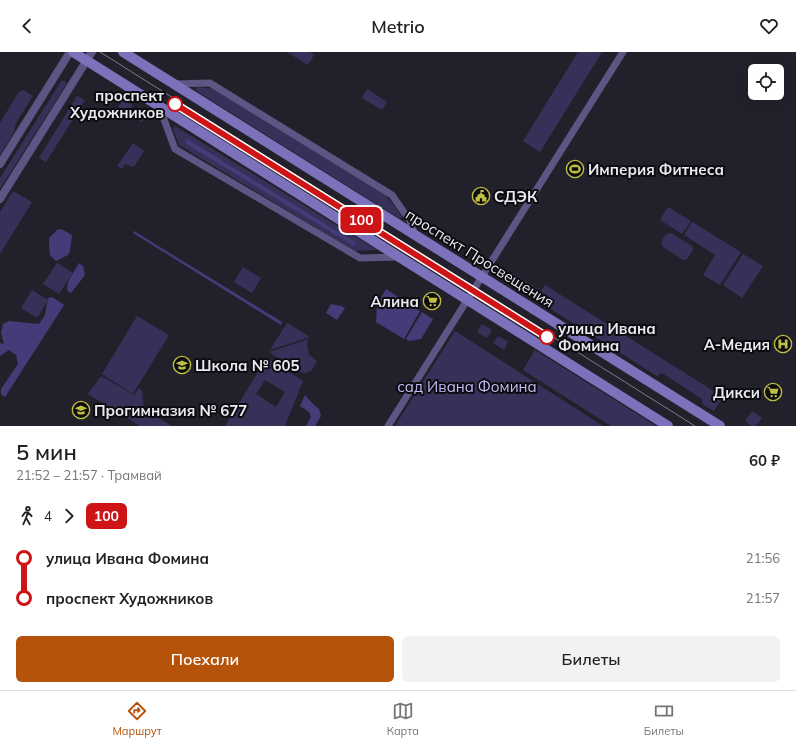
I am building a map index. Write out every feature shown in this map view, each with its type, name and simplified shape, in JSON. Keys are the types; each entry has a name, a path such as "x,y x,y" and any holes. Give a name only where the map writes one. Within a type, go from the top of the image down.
{"main road":[{"path":"73,52 89,56 159,106 668,426"},
{"name":"проспект Просвещения","path":"123,52 720,426"}],"street":[{"path":"0,164 70,52"},
{"path":"388,426 623,52"},
{"path":"0,199 89,56"},
{"path":"174,84 210,83 392,194 410,221 415,235"},
{"path":"159,106 175,149 360,258 399,257"}],"green space":[{"path":"287,52 310,52 314,55 308,65"},
{"path":"578,52 602,52 540,152 523,141"},
{"path":"62,80 67,83 0,189 0,178"},
{"path":"198,87 215,89 384,193 402,217 400,219 195,90"},
{"path":"367,89 387,102 382,110 362,98"},
{"path":"23,90 33,96 16,123 14,132 0,155 0,123 19,92"},
{"path":"104,94 113,94 117,96 111,104 101,98"},
{"path":"77,96 85,100 46,162 39,158"},
{"path":"123,99 133,105 127,113 118,107"},
{"path":"138,108 147,114 142,122 133,117"},
{"path":"175,126 377,250 355,251 179,145 173,129"},
{"path":"133,143 144,151 134,167 125,164 122,169 117,166"},
{"path":"13,191 32,202 0,254 0,212"},
{"path":"668,207 691,221 682,234 660,220"},
{"path":"692,222 741,252 720,285 703,275 715,255 684,235"},
{"path":"671,233 692,246 693,250 687,259 683,260 662,246 663,238"},
{"path":"743,254 763,266 742,298 723,285"},
{"path":"57,263 73,273 59,294 43,284"},
{"path":"243,267 261,278 252,293 234,282"},
{"path":"513,273 541,291 545,285 723,397 714,411 702,404 702,399 662,373 657,376 508,282"},
{"path":"32,290 48,300 37,318 21,308"},
{"path":"137,316 169,335 133,394 102,374"},
{"path":"287,323 310,337 270,350"},
{"path":"482,324 492,330 487,338 477,332"},
{"name":"сад Ивана Фомина","path":"455,331 603,426 395,426"},
{"path":"498,336 508,342 504,350 493,343"},
{"path":"309,339 307,344 309,355 317,361 312,370 308,372 302,373 269,352"},
{"path":"535,350 656,426 611,426 523,370"},
{"path":"270,360 303,381 285,426 225,426 261,367","holes":["265,380 285,392 276,407 256,394"]},
{"path":"101,376 134,395 139,388 142,391 144,410 172,426 140,426 88,394"},
{"path":"752,411 762,418 756,426 751,426 745,421"}],"shaded area":[{"path":"187,139 356,243 354,246 185,143"},
{"path":"58,229 72,235 68,255 56,261 50,255 49,238"},
{"path":"134,231 282,322 281,325 133,233"},
{"path":"79,263 83,266 85,275 71,293 67,291 68,282"},
{"path":"386,289 420,311 404,339 376,322 377,305"},
{"path":"52,297 64,305 5,397 1,394 1,389 18,364 16,355 9,350 0,356 0,343 4,344 1,333 3,324 9,321 39,324 45,315 48,298"},
{"path":"331,304 345,308 337,320 326,313"},
{"path":"422,312 433,319 421,339 409,341 406,339"},
{"path":"305,395 319,409 321,416 315,426 306,426 311,417 309,412 300,406"}],"tram line":[{"path":"100,52 695,426"},
{"name":"100","path":"175,104 547,337"}],"place":[{"name":"проспект Художников","path":"175,104"},
{"name":"Империя Фитнеса","path":"575,169"},
{"name":"СДЭК","path":"481,196"},
{"name":"Алина","path":"432,301"},
{"name":"улица Ивана Фомина","path":"547,337"},
{"name":"А-Медия","path":"783,344"},
{"name":"Школа № 605","path":"182,365"},
{"name":"Дикси","path":"773,392"},
{"name":"Прогимназия № 677","path":"81,410"}]}
